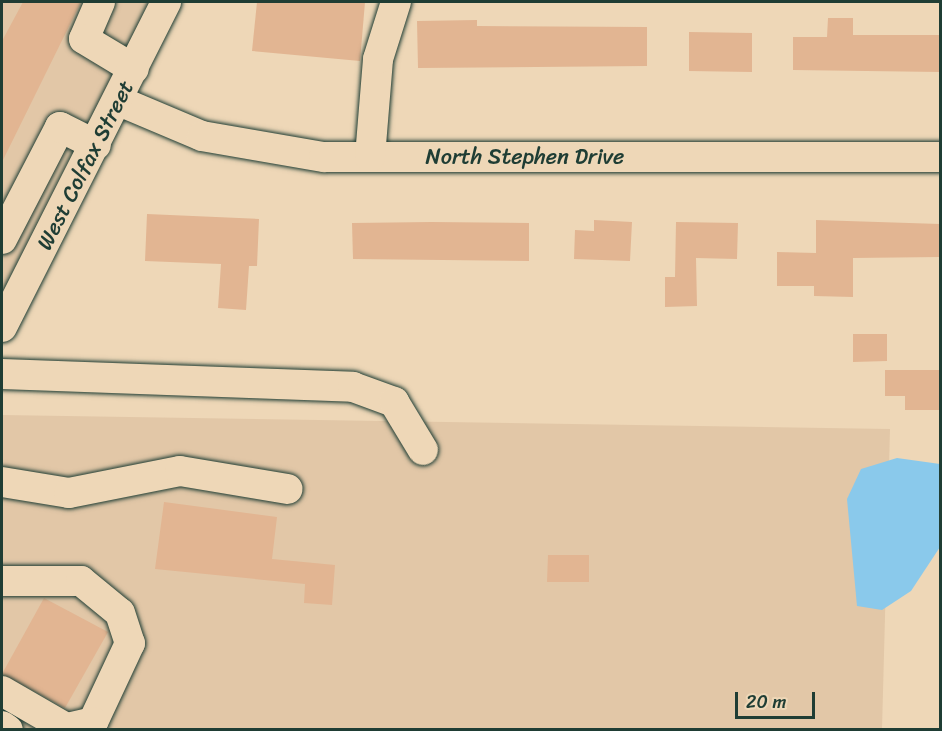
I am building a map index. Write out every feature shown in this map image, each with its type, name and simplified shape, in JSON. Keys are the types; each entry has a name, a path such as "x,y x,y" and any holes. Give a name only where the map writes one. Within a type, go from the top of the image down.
{"street":[{"path":"100,2 84,39 134,69"},
{"name":"West Colfax Street","path":"2,327 96,146 166,2"},
{"path":"370,157 378,58 396,2"},
{"name":"North Stephen Drive","path":"119,100 202,136 324,157 940,157"},
{"path":"2,239 60,127 96,146"},
{"path":"33,177 69,196"},
{"path":"2,248 33,265"},
{"path":"2,374 352,387 394,402 423,450"},
{"path":"2,483 69,493 180,471 287,489"},
{"path":"2,581 81,581 120,613 130,643 93,722 66,728 2,692"},
{"path":"2,726 8,729"}],"shaded area":[{"path":"2,2 166,2 2,327"},
{"path":"2,415 890,429 882,729 2,730"}],"water":[{"path":"897,458 940,464 940,547 911,591 882,610 857,606 847,499 861,469"}],"building":[{"path":"23,2 81,2 2,162 2,41"},
{"path":"257,2 365,2 360,61 252,51"},
{"path":"828,18 853,18 853,35 940,35 940,72 793,70 793,37 827,37"},
{"path":"477,20 477,26 647,27 647,66 418,68 417,21"},
{"path":"689,32 752,33 752,72 689,71"},
{"path":"147,214 259,219 257,266 249,266 246,310 218,308 221,264 145,261"},
{"path":"594,220 632,222 630,261 574,259 575,230 594,231"},
{"path":"816,220 940,224 940,257 853,258 853,297 814,296 814,286 777,286 777,252 816,253"},
{"path":"676,222 738,223 737,259 696,258 697,306 665,307 665,277 675,277"},
{"path":"352,223 529,223 529,261 353,259"},
{"path":"853,334 887,334 887,361 853,362"},
{"path":"885,370 940,370 939,410 905,410 905,396 885,396"},
{"path":"164,502 277,517 272,559 335,565 332,605 304,603 305,584 155,569"},
{"path":"548,555 589,555 589,582 547,582"},
{"path":"44,598 108,632 65,708 2,674"}]}
